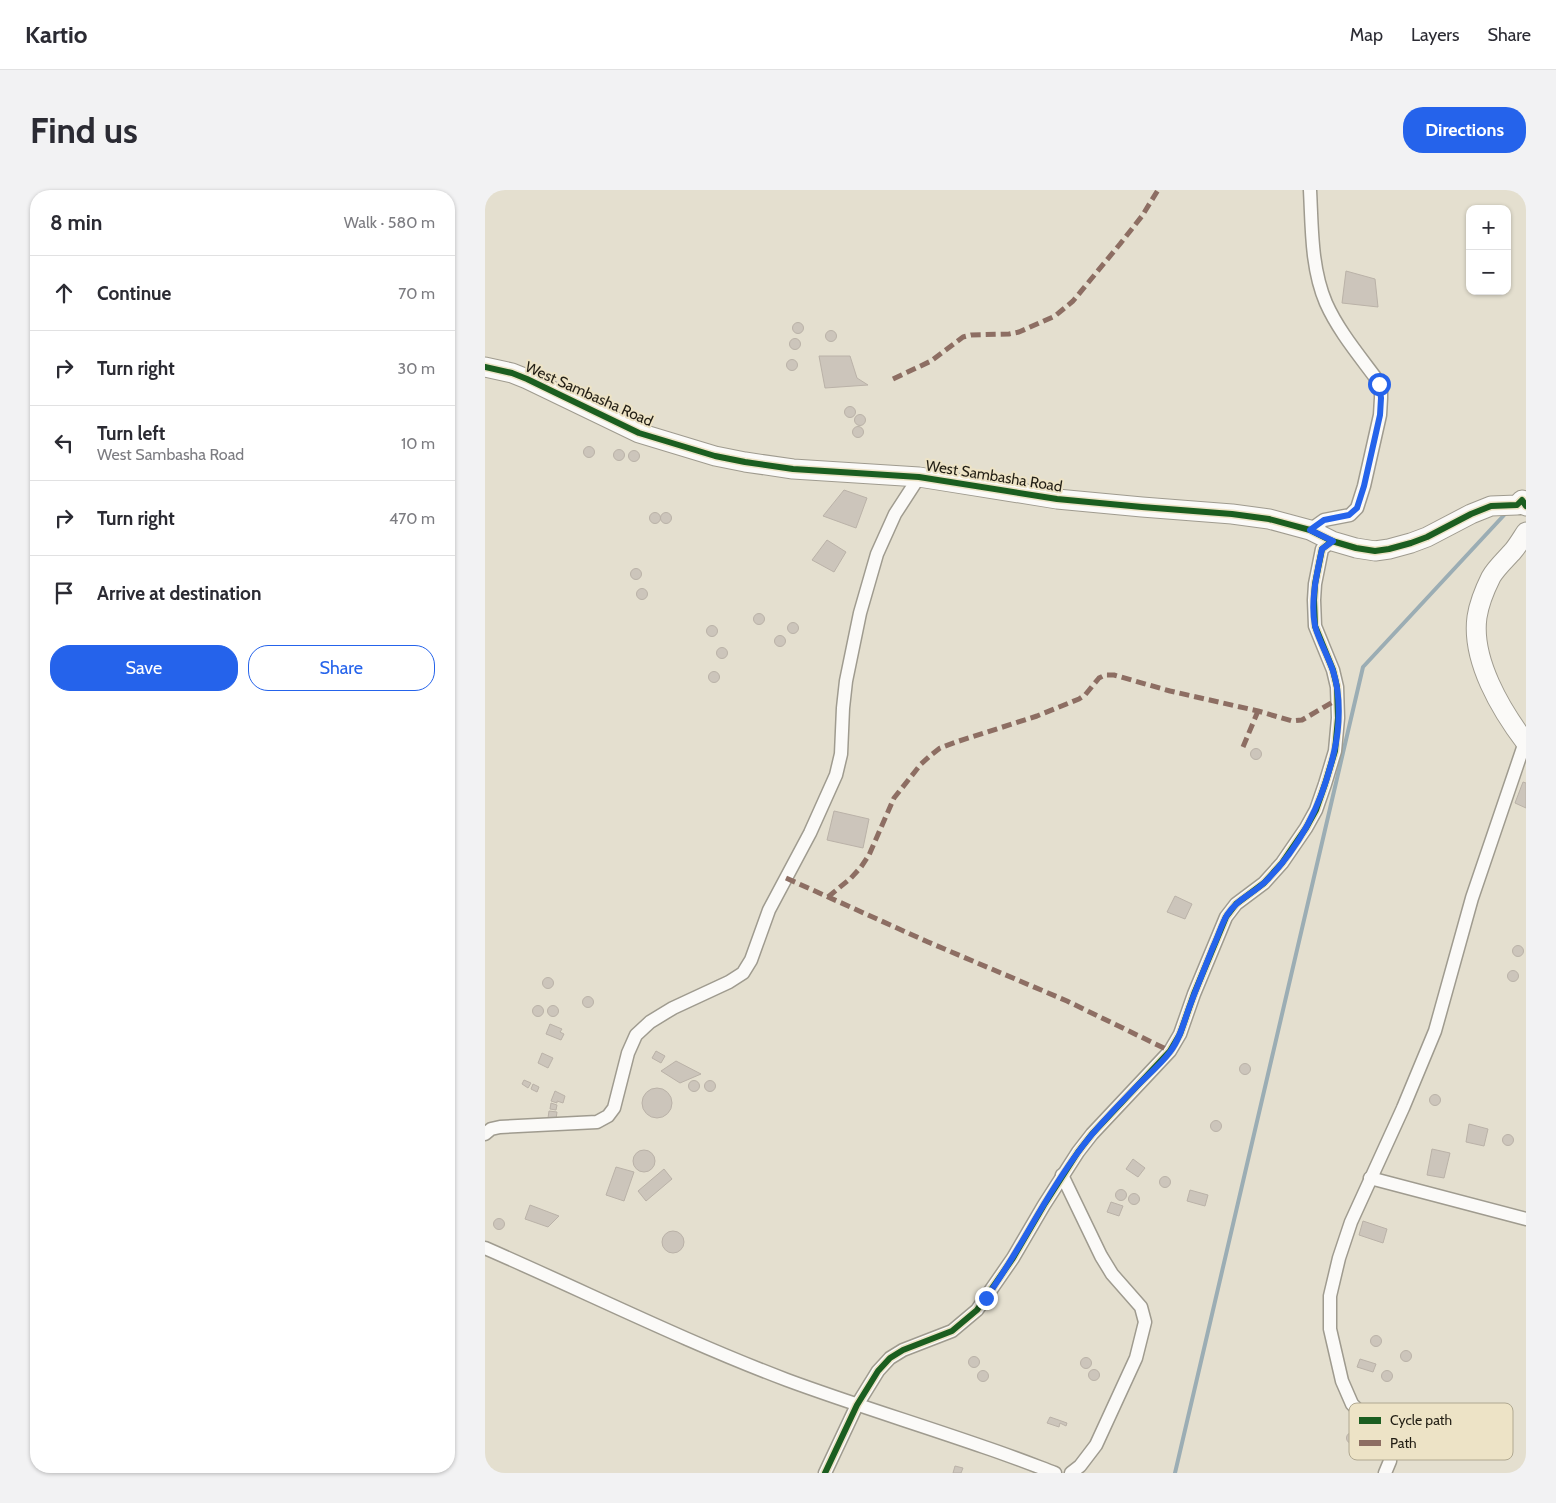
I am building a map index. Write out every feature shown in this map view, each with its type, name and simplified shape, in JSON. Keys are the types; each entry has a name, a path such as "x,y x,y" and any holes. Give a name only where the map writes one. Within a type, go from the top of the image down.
{"street":[{"path":"1310,190 1314,253 1321,290 1327,305 1341,328 1379,384 1381,398 1380,415 1364,486 1357,508 1349,515 1324,520 1310,530"},
{"name":"West Sambasha Road","path":"485,367 512,373 527,379 639,433 715,456 793,469 919,477 1057,499 1232,514 1269,519 1310,530 1333,541 1356,548 1389,550 1411,544 1491,506 1517,505 1522,500 1526,506"},
{"path":"485,1134 491,1129 500,1127 597,1122 608,1116 614,1108 628,1053 635,1035 649,1022 673,1008 729,982 743,973 751,960 769,910 810,833 836,774 841,754 846,680 860,612 877,554 895,514 919,477"},
{"path":"1352,1403 1342,1381 1330,1328 1330,1296 1339,1258 1351,1222 1435,1032 1472,898 1525,743 1499,703 1485,672 1477,643 1477,617 1484,592 1492,575 1526,532"},
{"path":"825,1473 857,1405 878,1371 890,1358 903,1350 952,1331 977,1310 1013,1258 1062,1175 1092,1134 1171,1051 1180,1034 1194,994 1226,917 1236,904 1265,883 1282,864 1306,828 1321,799 1337,738 1337,687 1333,670 1315,626 1314,600 1322,549 1333,541"},
{"path":"1062,1175 1101,1256 1112,1274 1141,1307 1145,1322 1136,1358 1096,1445 1080,1466 1071,1473"},
{"path":"1370,1178 1526,1219"},
{"path":"485,1248 657,1327 786,1380 985,1447 1055,1473"},
{"path":"1385,1473 1390,1460"}],"building":[{"path":"1346,271 1375,279 1378,307 1342,303"},
{"path":"798,322 804,328 798,334 792,328"},
{"path":"831,330 837,336 831,342 825,336"},
{"path":"795,338 801,344 795,350 789,344"},
{"path":"819,356 850,356 857,378 868,385 825,388"},
{"path":"792,359 798,365 792,371 786,365"},
{"path":"850,406 856,412 850,418 844,412"},
{"path":"860,414 866,420 860,426 854,420"},
{"path":"858,426 864,432 858,438 852,432"},
{"path":"589,446 595,452 589,458 583,452"},
{"path":"619,449 625,455 619,461 613,455"},
{"path":"634,450 640,456 634,462 628,456"},
{"path":"844,490 867,498 856,528 823,516"},
{"path":"655,512 661,518 655,524 649,518"},
{"path":"666,512 672,518 666,524 660,518"},
{"path":"827,540 846,552 834,572 812,560"},
{"path":"636,568 642,574 636,580 630,574"},
{"path":"642,588 648,594 642,600 636,594"},
{"path":"759,613 765,619 759,625 753,619"},
{"path":"793,622 799,628 793,634 787,628"},
{"path":"712,625 718,631 712,637 706,631"},
{"path":"780,635 786,641 780,647 774,641"},
{"path":"722,647 728,653 722,659 716,653"},
{"path":"714,671 720,677 714,683 708,677"},
{"path":"1256,748 1262,754 1256,760 1250,754"},
{"path":"1523,782 1526,783 1526,808 1515,803"},
{"path":"834,811 869,819 863,848 827,840"},
{"path":"1175,896 1192,904 1185,919 1167,912"},
{"path":"1518,945 1524,951 1518,957 1512,951"},
{"path":"1513,970 1519,976 1513,982 1507,976"},
{"path":"548,977 554,983 548,989 542,983"},
{"path":"588,996 594,1002 588,1008 582,1002"},
{"path":"538,1005 544,1011 538,1017 532,1011"},
{"path":"553,1005 559,1011 553,1017 547,1011"},
{"path":"550,1024 562,1029 560,1032 564,1034 561,1040 546,1034"},
{"path":"656,1051 665,1056 661,1063 652,1058"},
{"path":"542,1053 553,1058 548,1068 538,1063"},
{"path":"676,1061 701,1074 680,1083 661,1071"},
{"path":"1245,1063 1251,1069 1245,1075 1239,1069"},
{"path":"524,1080 531,1083 528,1088 522,1084"},
{"path":"694,1080 700,1086 694,1092 688,1086"},
{"path":"710,1080 716,1086 710,1092 704,1086"},
{"path":"533,1084 539,1087 537,1092 531,1089"},
{"path":"657,1088 663,1089 671,1097 671,1109 663,1117 657,1118 651,1117 643,1109 642,1103 643,1097 651,1089"},
{"path":"555,1091 565,1096 563,1103 551,1101"},
{"path":"1435,1094 1441,1100 1435,1106 1429,1100"},
{"path":"551,1103 557,1105 556,1110 550,1109"},
{"path":"549,1111 557,1112 556,1119 548,1118"},
{"path":"1216,1120 1222,1126 1216,1132 1210,1126"},
{"path":"1469,1124 1488,1129 1484,1146 1466,1142"},
{"path":"1508,1134 1514,1140 1508,1146 1502,1140"},
{"path":"1432,1149 1450,1153 1444,1178 1427,1175"},
{"path":"644,1150 652,1153 655,1161 652,1169 644,1172 636,1169 633,1161 636,1153"},
{"path":"1133,1159 1145,1168 1138,1177 1126,1169"},
{"path":"616,1167 634,1172 624,1201 606,1195"},
{"path":"664,1169 672,1179 646,1201 638,1191"},
{"path":"1165,1176 1171,1182 1165,1188 1159,1182"},
{"path":"1121,1189 1127,1195 1121,1201 1115,1195"},
{"path":"1190,1190 1208,1195 1205,1206 1187,1201"},
{"path":"1134,1193 1140,1199 1134,1205 1128,1199"},
{"path":"1111,1202 1123,1206 1119,1216 1107,1212"},
{"path":"530,1205 559,1216 548,1227 525,1219"},
{"path":"499,1218 505,1224 499,1230 493,1224"},
{"path":"1363,1221 1387,1229 1383,1243 1359,1235"},
{"path":"673,1231 681,1234 684,1242 681,1250 673,1253 665,1250 662,1242 665,1234"},
{"path":"1376,1335 1382,1341 1376,1347 1370,1341"},
{"path":"1406,1350 1412,1356 1406,1362 1400,1356"},
{"path":"974,1356 980,1362 974,1368 968,1362"},
{"path":"1086,1357 1092,1363 1086,1369 1080,1363"},
{"path":"1360,1359 1376,1364 1373,1372 1357,1367"},
{"path":"1094,1369 1100,1375 1094,1381 1088,1375"},
{"path":"983,1370 989,1376 983,1382 977,1376"},
{"path":"1387,1370 1393,1376 1387,1382 1381,1376"},
{"path":"1050,1417 1067,1423 1066,1426 1060,1423 1059,1427 1047,1423"},
{"path":"1349,1434 1349,1442 1346,1438"},
{"path":"955,1466 963,1468 961,1473 953,1473"}],"waterway":[{"path":"1175,1473 1363,667 1506,513"}],"marked path":[{"path":"893,379 931,361 963,337 1019,332 1055,316 1073,301 1120,244 1142,216 1158,190"},
{"path":"828,897 861,867 869,855 894,798 921,764 931,755 940,748 1037,716 1079,699 1085,695 1099,678 1105,675 1114,675 1292,721 1302,720 1338,699"},
{"path":"1243,747 1258,711"},
{"path":"786,878 928,942 1067,1001 1170,1051"}],"cycle path":[{"path":"485,367 512,373 527,379 639,433 715,456 793,469 919,477 1057,499 1232,514 1269,519 1310,530 1332,541 1375,551 1389,549 1427,537 1471,514 1491,506 1517,505 1522,500 1526,506"},
{"path":"825,1473 857,1405 878,1371 890,1358 903,1350 952,1331 977,1310 1013,1258 1078,1152 1092,1134 1170,1051 1180,1034 1194,994 1226,917 1236,904 1264,883 1282,863 1316,810 1335,751 1338,718 1337,687 1333,670 1315,626 1314,600 1322,549 1332,541"}],"route":[{"path":"986,1298 1013,1258 1043,1205 1078,1152 1092,1134 1171,1051 1180,1034 1194,994 1226,917 1236,904 1265,883 1282,864 1306,828 1321,799 1335,751 1338,699 1333,670 1315,626 1314,600 1322,549 1333,541 1310,530 1324,520 1349,515 1357,508 1364,486 1380,415 1381,390 1379,384"}]}
